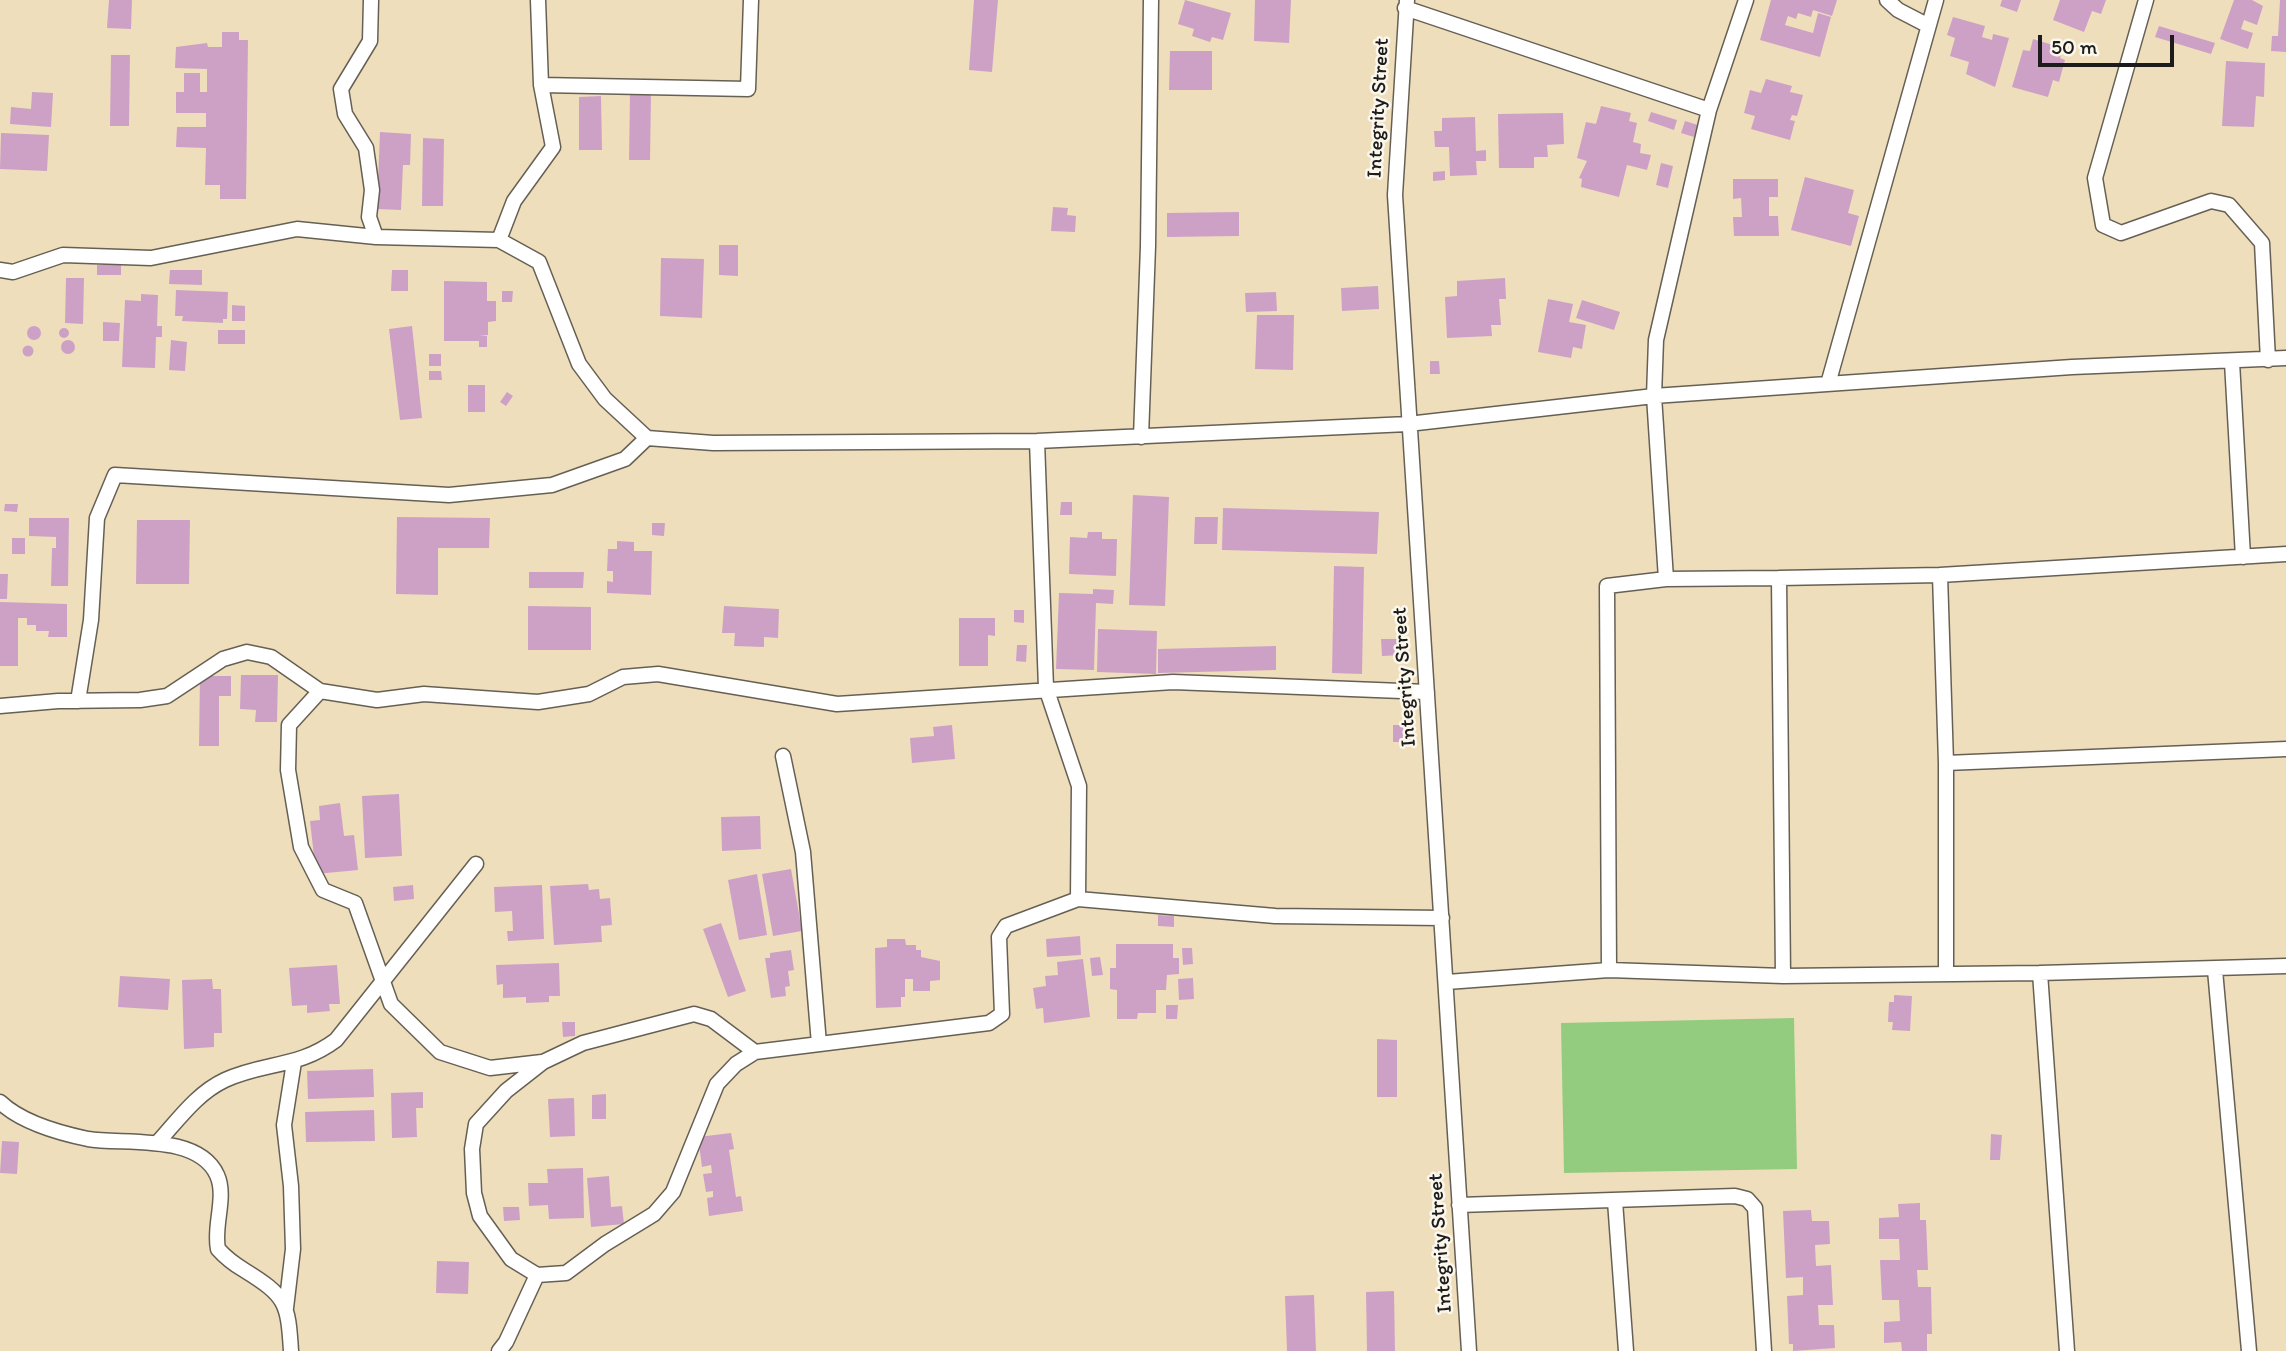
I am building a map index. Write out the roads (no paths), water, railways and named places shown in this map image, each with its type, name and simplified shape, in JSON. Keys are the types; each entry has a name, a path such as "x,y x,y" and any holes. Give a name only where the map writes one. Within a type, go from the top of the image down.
{"street":[{"path":"371,0 370,41 341,89 345,114 366,148 372,190 369,218 376,237"},
{"path":"499,240 513,201 553,147 541,86 538,0"},
{"path":"541,86 748,89 751,0"},
{"path":"1141,437 1148,246 1151,0"},
{"path":"1666,579 1654,396 1656,340 1709,110 1746,0"},
{"path":"1887,0 1898,10 1927,24"},
{"path":"1828,384 1927,24 1936,0"},
{"path":"2146,0 2095,178 2104,226 2121,233 2211,201 2229,205 2262,243 2268,360"},
{"path":"1406,4 1709,110"},
{"name":"Integrity Street","path":"1406,4 1395,195 1469,1351"},
{"path":"0,270 13,272 63,254 151,258 297,229 376,237 499,240 539,262 579,364 605,399 647,438 713,443 1037,441 1408,424 1654,396 2072,367 2286,358"},
{"path":"2232,362 2243,557"},
{"path":"78,701 91,620 97,518 115,475 449,495 552,485 625,459 647,438"},
{"path":"1037,441 1046,688 1079,786 1078,899"},
{"path":"1609,970 1606,586 1666,579 1940,575 2286,554"},
{"path":"1940,575 1946,762 1946,974"},
{"path":"1779,579 1783,975"},
{"path":"0,706 140,700 167,696 223,659 247,652 271,657 320,691 377,700 424,694 538,702 589,694 623,677 658,674 837,704 1046,688 1173,682 1427,692"},
{"path":"320,691 289,725 288,770 301,846 323,890 355,903 391,1004 440,1052 490,1068 543,1062"},
{"path":"1946,762 2286,749"},
{"path":"783,755 803,852 818,1044"},
{"path":"158,1142 199,1096 223,1080 316,1055 336,1040 476,864"},
{"path":"755,1052 711,1019 694,1014 583,1043 543,1062 506,1091 476,1124 472,1149 474,1193 480,1216 511,1259 537,1275 566,1273 605,1244 654,1214 673,1192 717,1084 736,1064 755,1052 989,1023 1002,1014 999,937 1006,926 1078,899 1275,916 1442,918"},
{"path":"1447,982 1609,970 1783,975 2040,974 2286,966"},
{"path":"2215,970 2249,1351"},
{"path":"2040,974 2067,1351"},
{"path":"291,1351 286,1310 293,1249 291,1186 284,1125 294,1062"},
{"path":"0,1102 14,1115 88,1139 158,1142 189,1152 214,1169 220,1186 218,1249 225,1258 275,1289 286,1310"},
{"path":"1459,1205 1735,1196 1747,1199 1755,1208 1764,1351"},
{"path":"1615,1201 1626,1351"},
{"path":"499,1351 506,1342 537,1275"}]}
